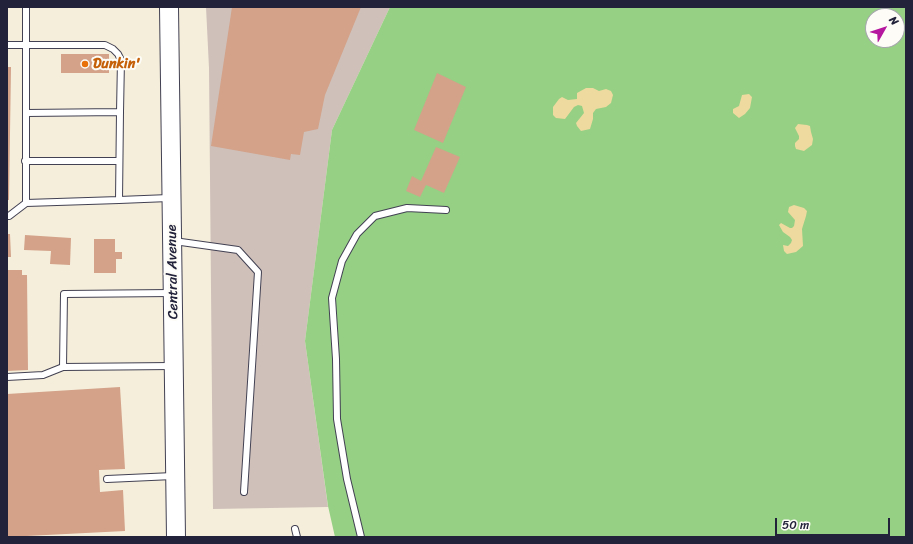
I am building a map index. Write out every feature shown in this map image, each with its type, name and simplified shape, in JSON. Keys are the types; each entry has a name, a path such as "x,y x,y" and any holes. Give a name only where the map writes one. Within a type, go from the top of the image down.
{"main road":[{"name":"Central Avenue","path":"169,7 176,537"}],"lane":[{"path":"26,7 26,203"},
{"path":"7,46 105,45 113,49 118,54 121,60 119,200"},
{"path":"26,113 120,112"},
{"path":"25,161 119,161"},
{"path":"7,216 10,216 26,203 172,198"},
{"path":"361,537 347,479 337,419 336,359 332,298 342,261 356,234 375,216 407,208 446,210"},
{"path":"172,240 238,250 258,272 244,492"},
{"path":"63,367 64,294 173,293"},
{"path":"7,377 43,376 63,367 174,366"},
{"path":"107,479 175,476"},
{"path":"295,529 297,537"}],"shaded area":[{"path":"206,7 390,7 332,130 305,341 328,507 213,509 209,68"}],"green space":[{"path":"390,7 906,7 906,537 335,537 328,506 305,341 332,130"}],"sand":[{"path":"586,88 593,88 599,91 606,89 611,91 613,95 611,103 606,107 596,109 593,113 590,129 581,131 576,123 584,113 582,106 578,105 574,107 565,119 556,118 553,115 553,107 562,97 568,100 577,99 577,93"},
{"path":"749,94 752,97 750,108 739,118 733,113 733,109 739,106 742,95"},
{"path":"798,124 810,126 813,139 812,145 804,151 796,149 795,146 795,143 799,139 795,128"},
{"path":"794,205 804,208 807,211 802,229 803,246 796,252 787,254 784,251 783,245 788,246 792,240 783,232 779,225 781,223 790,228 794,226 795,220 788,212 789,207"}],"building":[{"path":"232,7 361,7 325,95 318,129 304,132 300,155 291,154 290,160 211,146"},
{"name":"Dunkin'","path":"61,54 109,54 109,73 61,73"},
{"path":"7,67 11,67 9,200 7,200"},
{"path":"437,73 466,87 443,143 414,130"},
{"path":"436,147 460,157 444,193 426,185 420,197 406,191 412,176 421,181"},
{"path":"7,234 10,234 11,257 7,257"},
{"path":"25,235 71,238 70,265 50,264 51,251 24,250"},
{"path":"94,239 115,239 115,252 122,252 122,259 116,259 116,273 94,273"},
{"path":"7,270 22,270 22,275 27,275 28,370 7,371"},
{"path":"120,387 125,469 99,470 100,492 123,490 125,531 7,537 7,394"}],"place":[{"name":"Dunkin'","path":"85,64"}]}
